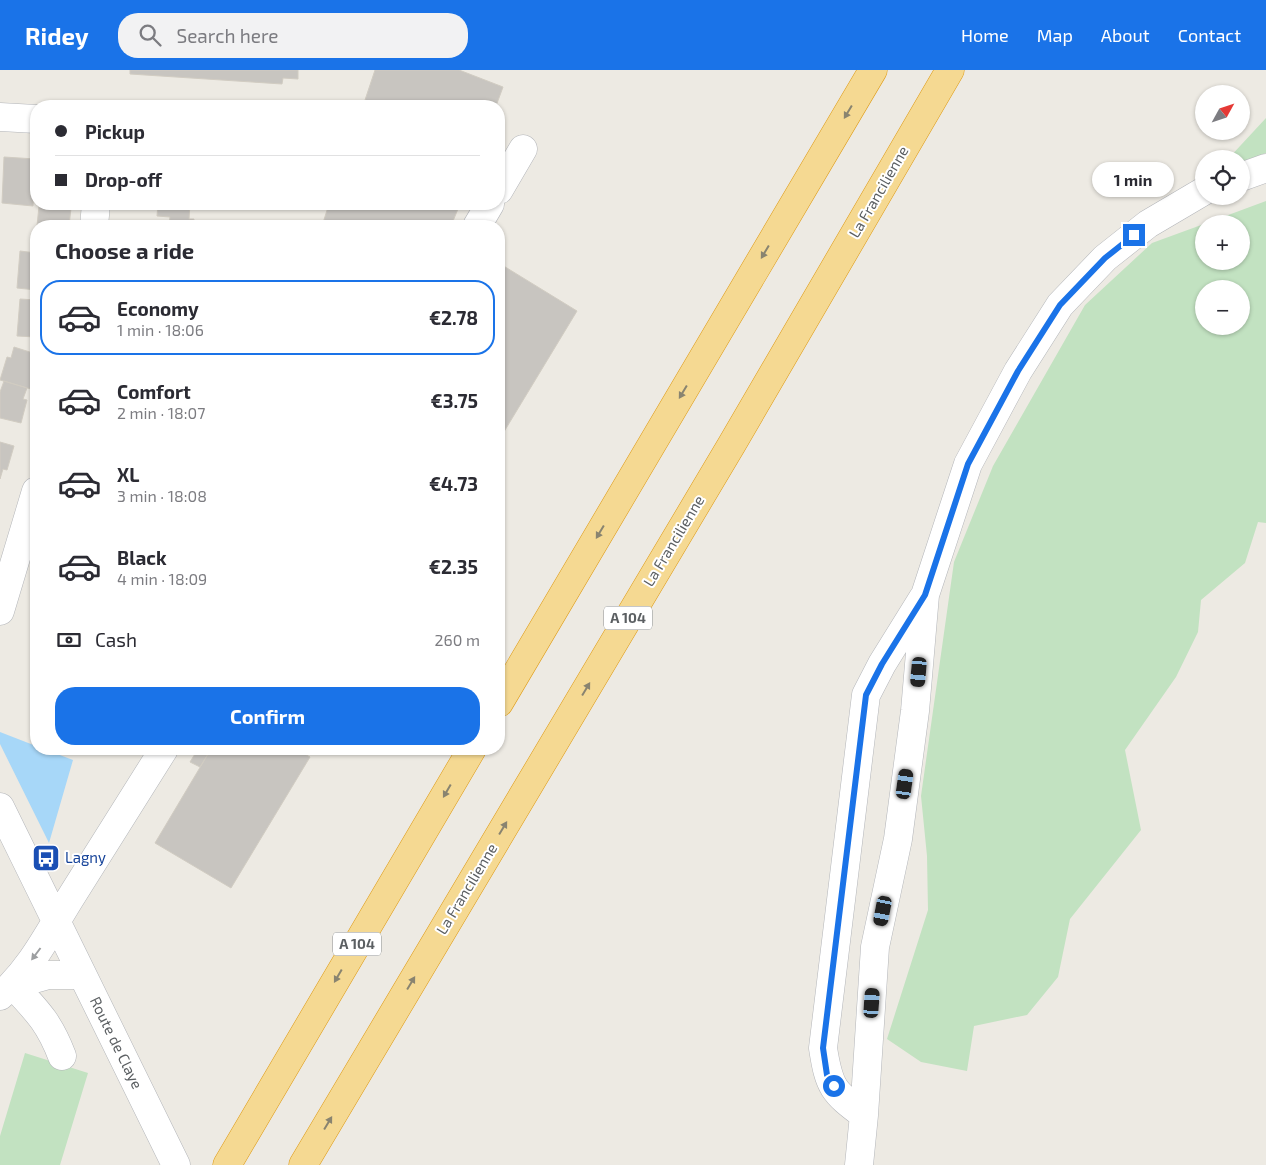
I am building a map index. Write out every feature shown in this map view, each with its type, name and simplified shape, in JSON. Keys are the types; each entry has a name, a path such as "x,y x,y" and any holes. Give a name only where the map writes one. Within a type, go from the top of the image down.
{"highway":[{"path":"505,693 873,70"},
{"name":"La Francilienne","path":"303,1165 950,70"},
{"name":"A 104","path":"226,1165 468,755"}],"street":[{"path":"0,117 30,119"},
{"path":"505,180 523,149"},
{"path":"1250,174 1266,168"},
{"path":"859,1165 876,947 898,839 915,711 925,595 968,464 1018,371 1060,305 1105,258 1148,224 1195,196"},
{"path":"0,611 30,511"},
{"path":"864,1115 840,1097 827,1075 823,1048 866,695 882,664 925,595"},
{"path":"6,990 46,941 56,921 160,755"},
{"name":"Route de Claye","path":"0,807 176,1165"},
{"path":"6,990 48,975 82,974"},
{"path":"6,990 38,1012 53,1032 62,1056"}],"green space":[{"path":"1266,118 1266,153 1250,159 1250,150 1236,150 1246,140 1250,140 1250,135"},
{"path":"1266,201 1266,523 1258,522 1245,563 1201,600 1198,632 1176,677 1125,750 1141,830 1070,919 1058,977 1027,1015 974,1026 967,1071 921,1062 887,1039 928,910 927,856 921,796 954,562 993,466 1085,305 1152,243 1195,227 1195,270 1250,270 1250,215 1228,215"},
{"path":"25,1053 88,1073 60,1165 0,1165 0,1136"}],"water":[{"path":"0,732 30,744 30,755 60,755 73,760 49,843 0,744"}],"building":[{"path":"130,70 298,70 298,79 283,78 282,84 130,74"},
{"path":"375,70 459,70 503,87 498,100 365,100"},
{"path":"4,157 30,159 30,206 2,203"},
{"path":"39,210 71,210 70,220 38,220"},
{"path":"158,210 190,210 189,219 194,219 170,220 170,217 157,216"},
{"path":"327,210 458,210 453,220 324,220"},
{"path":"20,251 30,252 30,289 17,288"},
{"path":"505,267 577,311 505,430"},
{"path":"20,299 30,300 30,337 17,336"},
{"path":"14,347 30,352 30,389 0,380 7,357 11,358"},
{"path":"4,381 27,388 23,399 27,400 21,423 0,418 0,392"},
{"path":"0,442 14,446 7,470 3,469 0,479"},
{"path":"194,755 207,755 200,767 190,762"},
{"path":"207,755 306,755 310,757 231,888 155,843"}],"place":[{"name":"Lagny","path":"46,858"}],"route":[{"path":"834,1086 827,1075 823,1048 866,695 882,664 925,595 968,464 1018,371 1060,305 1105,258 1134,235"}]}
